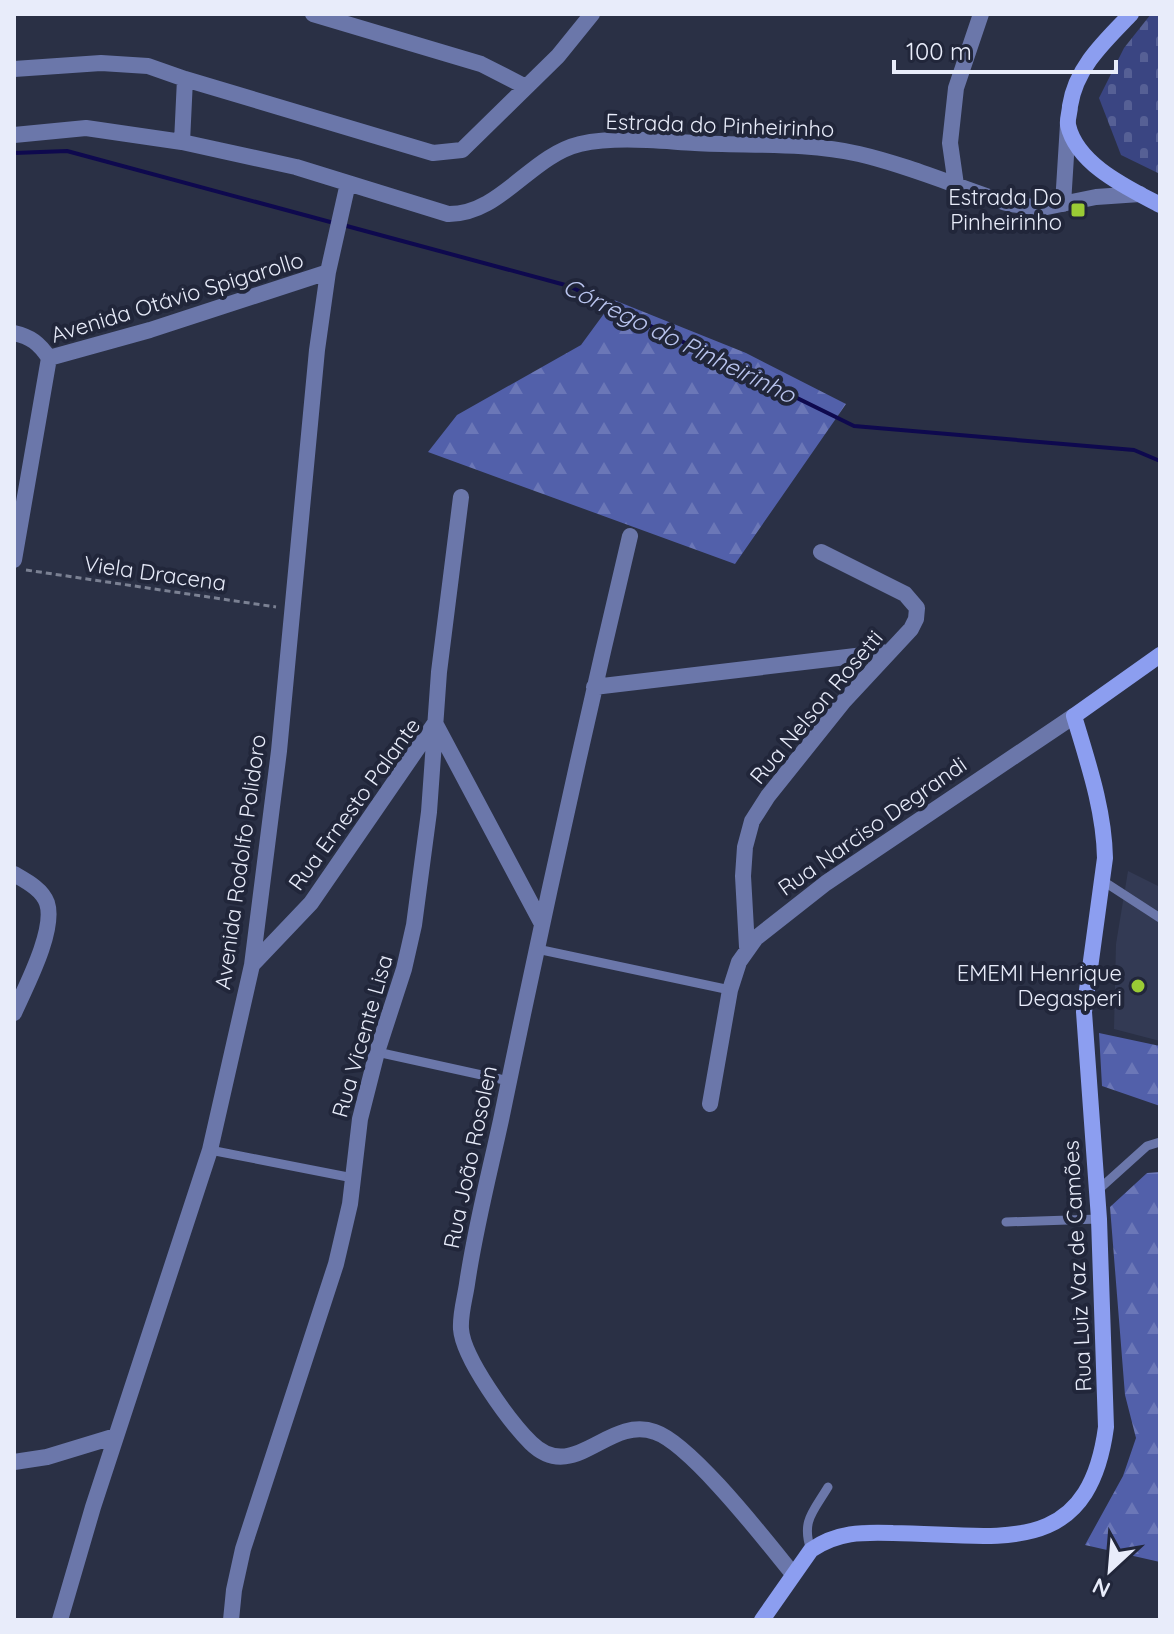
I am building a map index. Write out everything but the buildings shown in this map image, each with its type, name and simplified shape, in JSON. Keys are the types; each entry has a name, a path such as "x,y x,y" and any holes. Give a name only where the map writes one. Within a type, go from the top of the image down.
{"main road":[{"path":"1131,14 1088,62 1071,100 1068,124 1079,146 1094,163 1160,205"},
{"name":"Rua Narciso Degrandi","path":"1074,716 1160,655"},
{"name":"Rua Luiz Vaz de Camões","path":"762,1620 811,1550 835,1537 852,1532 987,1537 1021,1534 1048,1526 1072,1510 1090,1485 1102,1460 1106,1427 1099,1219 1084,1012 1103,881 1105,835 1100,805 1074,716"}],"street":[{"path":"313,14 481,64 526,87"},
{"path":"14,69 101,63 148,66 433,153 462,150 558,56 591,14"},
{"path":"956,185 950,143 956,88 981,14"},
{"path":"182,142 185,79"},
{"path":"1063,204 1068,124"},
{"name":"Estrada do Pinheirinho","path":"14,135 86,128 182,142 296,167 448,214 463,214 478,209 541,162 568,148 591,142 637,140 823,149 858,154 1010,204 1042,208 1096,197 1140,194"},
{"name":"Avenida Rodolfo Polidoro","path":"60,1620 116,1436 210,1150 252,965 279,751 317,350 328,272 348,183"},
{"name":"Avenida Otávio Spigarollo","path":"14,560 49,358 113,341 328,272"},
{"path":"14,333 41,345 49,358"},
{"name":"Rua Vicente Lisa","path":"231,1620 243,1549 336,1264 350,1204 360,1119 414,925 429,812 435,723 461,497"},
{"name":"Rua João Rosolen","path":"630,536 594,687 471,1256 461,1325 463,1344 470,1360 532,1444 547,1454 563,1458 631,1430 645,1429 666,1437 700,1467 793,1574"},
{"name":"Rua Nelson Rosetti","path":"747,947 743,876 745,847 752,821 802,753 911,629 916,619 914,603 884,583 821,552"},
{"path":"594,687 889,652"},
{"name":"Rua Narciso Degrandi","path":"710,1104 730,990 747,947 776,920 826,883 1074,716"},
{"name":"Rua Ernesto Palante","path":"252,965 311,903 435,723 542,924"},
{"path":"14,874 38,891 46,900 48,909 39,955 14,1013"},
{"path":"14,1462 47,1457 116,1436"}],"lane":[{"path":"1103,881 1160,918"},
{"path":"537,949 730,990"},
{"path":"377,1052 509,1081"},
{"path":"1097,1192 1147,1146 1160,1142"},
{"path":"210,1150 353,1178"},
{"path":"1006,1222 1099,1219"},
{"path":"811,1550 805,1534 806,1524 828,1487"}],"path":[{"name":"Viela Dracena","path":"14,568 292,609"}],"shaded area":[{"name":"EMEMI Henrique Degasperi","path":"1128,871 1160,887 1160,1041 1114,1029 1116,944"}],"green space":[{"path":"1151,14 1160,14 1160,174 1121,155 1099,98 1124,48"},
{"path":"614,300 746,353 846,404 735,564 428,452 457,415 581,345"},
{"path":"1099,1033 1160,1046 1160,1106 1102,1086"},
{"path":"1160,1172 1160,1562 1085,1545 1123,1476 1136,1438 1125,1395 1110,1207 1147,1173"}],"waterway":[{"name":"Córrego do Pinheirinho","path":"14,153 67,151 334,223"},
{"name":"Córrego do Pinheirinho","path":"343,225 569,286 854,426 1134,450 1160,461"}],"place":[{"name":"Estrada Do Pinheirinho","path":"1078,210"},
{"name":"EMEMI Henrique Degasperi","path":"1138,986"}]}
